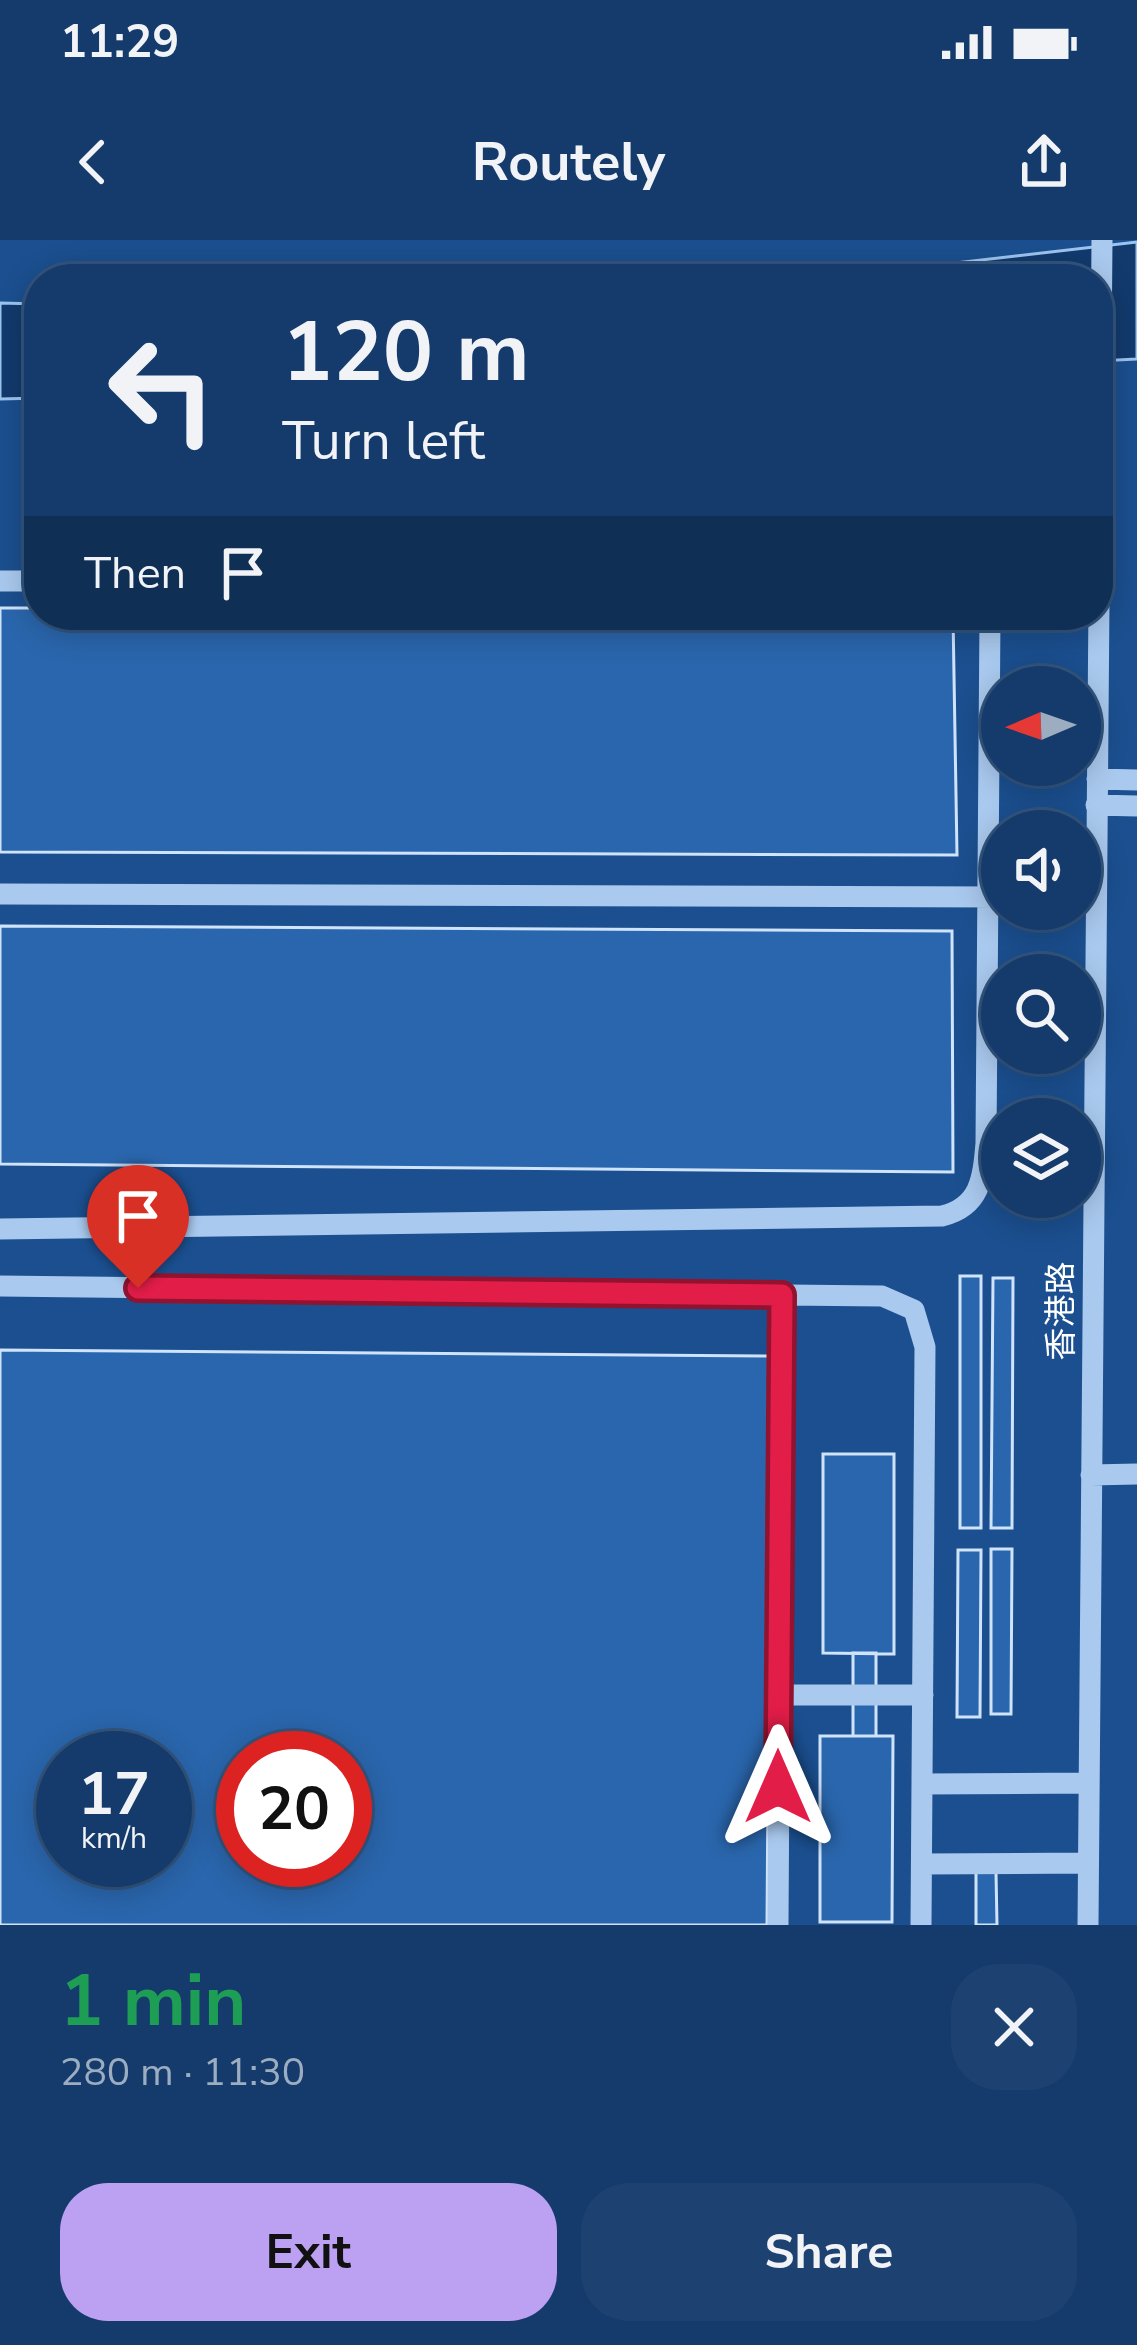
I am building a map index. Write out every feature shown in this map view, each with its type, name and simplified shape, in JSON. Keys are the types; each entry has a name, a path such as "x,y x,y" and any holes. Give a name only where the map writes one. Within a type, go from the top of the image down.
{"street":[{"path":"990,630 994,810"},
{"name":"香港路","path":"1098,630 1098,666"},
{"path":"1101,779 1137,780"},
{"name":"香港路","path":"1096,810 1097,786"},
{"path":"1096,806 1137,806"},
{"path":"0,894 981,897"},
{"path":"0,1228 942,1216 963,1211 976,1196 986,1143 995,930"},
{"name":"香港路","path":"1088,930 1088,1925"},
{"path":"0,1286 782,1295 881,1297 906,1304 920,1318 925,1347 921,1925"},
{"path":"778,1925 782,1295"},
{"path":"1091,1474 1137,1474"},
{"path":"779,1695 922,1695"},
{"path":"922,1784 1089,1783"},
{"path":"922,1864 1088,1863"}],"water":[{"path":"1137,242 1137,359 1113,360 1113,264 947,264"},
{"path":"0,303 24,304 24,398 0,399"}],"building":[{"path":"0,608 24,608 24,630 953,630 957,855 0,852"},
{"path":"0,926 952,931 953,1172 0,1164"},
{"path":"960,1276 981,1276 981,1528 960,1528"},
{"path":"993,1278 1013,1278 1012,1528 991,1528"},
{"path":"0,1350 771,1356 767,1925 0,1925"},
{"path":"823,1454 894,1454 894,1654 823,1653"},
{"path":"991,1549 1012,1549 1011,1714 991,1714"},
{"path":"958,1550 981,1550 980,1717 957,1717"},
{"path":"853,1653 876,1653 876,1736 853,1736"},
{"path":"820,1736 893,1736 892,1922 820,1922"},
{"path":"976,1872 996,1872 997,1925 976,1925"}],"route":[{"path":"138,1288 782,1295 778,1787"}]}
